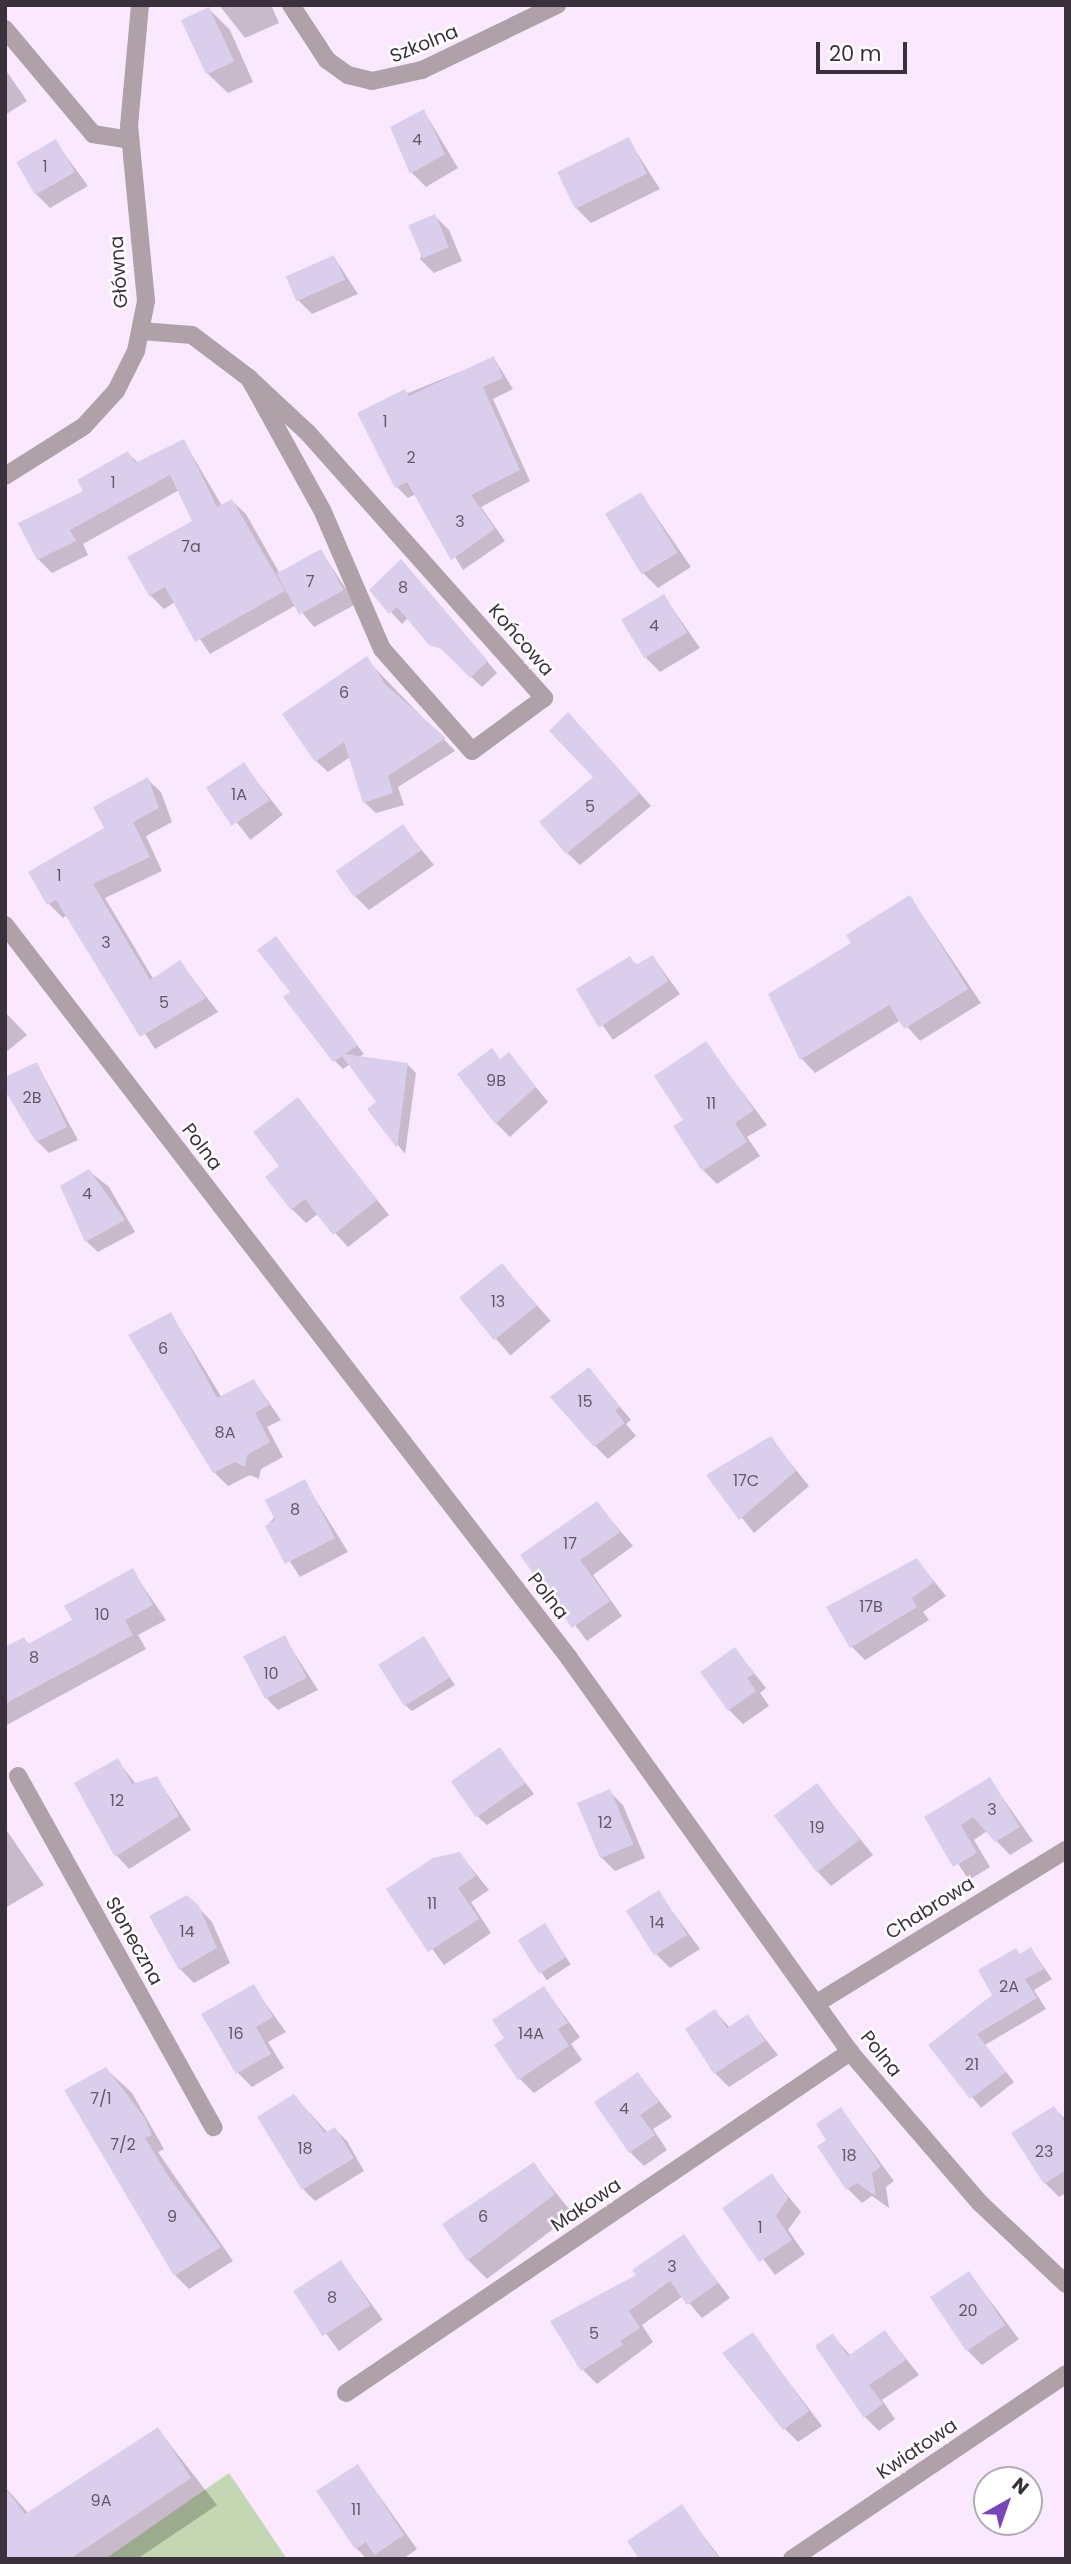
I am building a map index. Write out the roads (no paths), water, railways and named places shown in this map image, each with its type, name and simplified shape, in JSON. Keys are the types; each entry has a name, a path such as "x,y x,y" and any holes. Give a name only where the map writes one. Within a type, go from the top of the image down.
{"street":[{"name":"Główna","path":"5,476 58,445 104,405 128,370 141,331 146,301 130,140 140,5"},
{"name":"Szkolna","path":"291,5 327,60 348,75 372,81 422,70 557,5"},
{"path":"5,29 93,134 130,140"},
{"name":"Końcowa","path":"141,331 192,335 249,378 308,433 544,698 472,751 382,649 322,510 249,378"},
{"name":"Polna","path":"5,925 569,1658 850,2052 979,2203 1063,2276"},
{"name":"Słoneczna","path":"18,1776 212,2127"},
{"name":"Chabrowa","path":"817,2003 1066,1850"},
{"name":"Makowa","path":"346,2393 850,2052"},
{"name":"Kwiatowa","path":"792,2559 1066,2374"}]}
